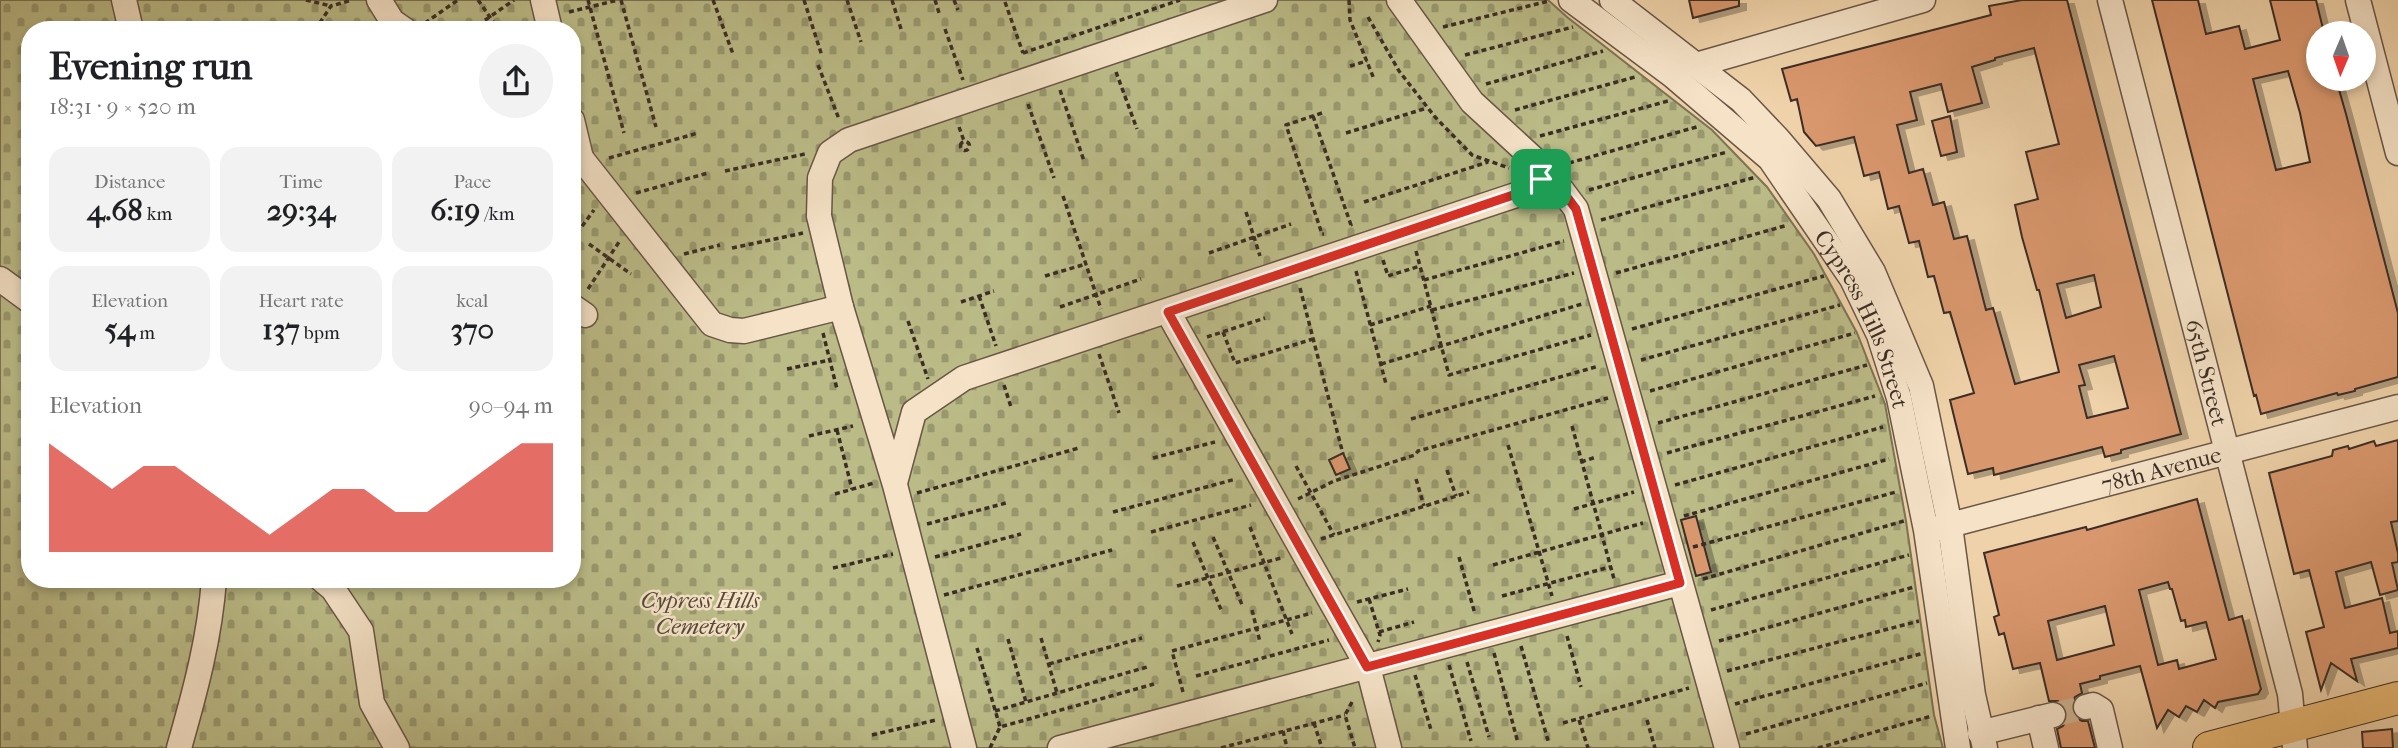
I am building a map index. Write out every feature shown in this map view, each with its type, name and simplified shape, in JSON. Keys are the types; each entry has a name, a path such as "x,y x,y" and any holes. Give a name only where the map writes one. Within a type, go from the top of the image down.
{"main road":[{"path":"2209,748 2294,737 2398,698"}],"street":[{"path":"124,0 129,21"},
{"path":"379,0 392,21"},
{"path":"964,748 874,414 829,310 819,216 820,177 830,153 844,144 1265,0"},
{"path":"1399,0 1472,102 1516,143 1576,209 1726,744"},
{"name":"Cypress Hills Street","path":"1612,0 1741,100 1829,199 1873,272 1921,386 1927,526 1958,748"},
{"path":"1696,65 1923,0"},
{"name":"65th Street","path":"2110,0 2290,694 2294,737"},
{"path":"2358,0 2398,153"},
{"name":"Cypress Hills Street","path":"1560,1 1672,76 1770,159 1852,279 1879,335 1899,398 1927,526 1982,741"},
{"path":"581,159 712,324 744,331 829,310"},
{"path":"874,414 897,417 914,412 964,378 1295,269 1347,239 1378,241 1522,192 1545,174"},
{"path":"1168,312 1276,504 1311,546 1334,608 1367,667 1390,748"},
{"name":"78th Avenue","path":"1927,526 2398,407"},
{"path":"895,487 914,412"},
{"path":"1060,748 1516,627 1556,606 1681,585"},
{"path":"180,748 211,617 213,588"},
{"path":"332,588 360,631 372,703 397,748"},
{"path":"2086,707 2093,705 2101,710 2110,748"},
{"path":"1982,741 2046,717 2046,748"}],"path":[{"path":"306,0 331,6 352,0"},
{"path":"427,21 458,0"},
{"path":"478,0 493,21"},
{"path":"484,21 514,0"},
{"path":"588,0 624,133"},
{"path":"547,16 620,0 656,127"},
{"path":"713,0 733,54"},
{"path":"804,0 822,56"},
{"path":"848,0 861,43"},
{"path":"892,0 901,29"},
{"path":"935,0 940,16"},
{"path":"954,0 958,10"},
{"path":"1005,2 1023,53 1180,0"},
{"path":"1349,0 1350,20 1374,79"},
{"path":"1421,33 1560,1"},
{"path":"321,21 331,6"},
{"path":"1368,17 1399,71 1427,107 1472,155 1490,161 1545,174 1705,124"},
{"path":"1442,61 1578,26"},
{"path":"944,29 966,89"},
{"path":"1463,90 1608,50"},
{"path":"1108,53 1137,130"},
{"path":"1350,66 1367,61"},
{"path":"725,171 844,144 818,65"},
{"path":"1054,71 1084,161"},
{"path":"1488,117 1641,75"},
{"path":"1516,143 1673,100"},
{"path":"1028,103 1054,178"},
{"path":"1346,133 1427,107"},
{"path":"1322,113 1286,125 1322,234 1329,232"},
{"path":"1313,116 1351,225 1347,239 1386,384"},
{"path":"581,158 698,133"},
{"path":"1566,196 1732,150"},
{"path":"1364,202 1490,161"},
{"path":"581,229 610,195 708,173"},
{"path":"1424,280 1758,177"},
{"path":"1063,196 1096,295 1101,333 1119,412"},
{"path":"1246,212 1268,278"},
{"path":"582,304 632,223"},
{"path":"1209,253 1291,224"},
{"path":"1381,364 1441,345 1596,282 1793,224"},
{"path":"732,248 822,229"},
{"path":"1410,230 1450,375 1826,275"},
{"path":"1378,241 1388,276 1420,266"},
{"path":"589,244 631,274"},
{"path":"662,260 720,245"},
{"path":"1045,276 1086,264"},
{"path":"1295,269 1343,453"},
{"path":"1060,307 1141,279"},
{"path":"1370,325 1432,308 1596,282"},
{"path":"961,302 994,291"},
{"path":"979,296 999,354"},
{"path":"1411,419 1842,305"},
{"path":"829,310 830,360 837,388"},
{"path":"1186,344 1265,318"},
{"path":"908,321 926,376 939,395"},
{"path":"1223,332 1236,363 1313,339"},
{"path":"1152,532 1276,504 1311,493 1334,481 1415,455 1418,451 1857,333"},
{"path":"787,369 830,360"},
{"path":"1637,429 1869,364"},
{"path":"1646,459 1881,395"},
{"path":"809,436 837,429 874,414"},
{"path":"1572,426 1617,590"},
{"path":"1574,509 1889,426"},
{"path":"837,429 852,489"},
{"path":"1153,458 1238,436"},
{"path":"1508,445 1581,687"},
{"path":"835,494 852,489 895,487 1079,448"},
{"path":"1581,462 1596,457"},
{"path":"1493,565 1895,458"},
{"path":"1296,466 1334,535"},
{"path":"1447,470 1455,496"},
{"path":"1113,512 1259,473"},
{"path":"1416,479 1424,506"},
{"path":"1672,552 1901,491"},
{"path":"1177,586 1264,562 1334,535 1469,492"},
{"path":"911,547 1006,503"},
{"path":"1681,585 1927,526"},
{"path":"1250,527 1292,634"},
{"path":"833,568 911,547 1021,534"},
{"path":"1213,537 1243,607"},
{"path":"1193,542 1222,612"},
{"path":"925,600 1112,550"},
{"path":"1690,616 1911,554"},
{"path":"1459,557 1469,640 1489,737"},
{"path":"1502,596 1610,566"},
{"path":"1698,647 1916,587"},
{"path":"1190,714 1172,650 1408,589"},
{"path":"1252,610 1261,642"},
{"path":"1563,723 1708,679 1921,620"},
{"path":"1379,632 1414,622"},
{"path":"1516,627 1549,744"},
{"path":"1196,676 1349,635"},
{"path":"1041,638 1057,693"},
{"path":"1049,664 1142,638"},
{"path":"1008,639 1026,702"},
{"path":"1469,640 1471,741"},
{"path":"1469,640 1518,743"},
{"path":"977,648 1000,727 990,748"},
{"path":"1716,709 1926,652"},
{"path":"1410,656 1431,730"},
{"path":"995,711 1147,667"},
{"path":"1726,744 1930,682"},
{"path":"1000,727 1154,684"},
{"path":"1352,702 1345,715 1355,748"},
{"path":"1221,748 1345,715"},
{"path":"1818,748 1934,715"},
{"path":"872,735 956,716"},
{"path":"1579,719 1588,748"},
{"path":"1647,720 1655,748"},
{"path":"1314,723 1322,748"},
{"path":"1283,731 1287,748"}],"green space":[{"name":"Cypress Hills Cemetery","path":"0,0 1548,0 1712,130 1767,187 1814,254 1857,333 1885,404 1906,521 1934,715 1943,748 0,748"}],"building":[{"path":"1689,0 1739,0 1739,6 1693,18"},
{"path":"2022,0 2067,0 2181,434 2105,457 2102,447 1994,475 1993,468 1968,474 1950,400 1974,393 1950,312 1944,313 1934,276 1928,277 1919,241 1909,243 1899,206 1888,209 1879,172 1864,176 1854,137 1816,146 1804,132 1797,99 1791,101 1782,69 1991,15 1989,6","holes":["2034,48 2059,144 2026,152 2038,199 2015,205 2059,372 2015,384 1993,308 1986,310 1967,236 1954,239 1944,202 1933,205 1923,169 1909,173 1897,125 1917,120 1910,92 1941,84 1948,112 1982,103 1972,67","2094,275 2101,307 2066,318 2057,284","2114,356 2128,408 2087,418 2079,386 2085,385 2079,365"]},
{"path":"2152,0 2198,0 2206,34 2239,26 2245,49 2280,40 2270,0 2316,0 2321,21 2306,21 2306,91 2339,91 2398,313 2398,377 2355,391 2337,393 2261,414 2256,395 2254,396","holes":["2288,71 2310,162 2276,170 2253,79"]},
{"path":"1950,116 1957,152 1941,156 1932,121"},
{"path":"2398,440 2398,521 2391,522 2398,553 2398,562 2392,563 2398,590 2380,595 2371,562 2336,572 2345,608 2382,598 2390,633 2398,631 2398,648 2351,659 2357,681 2331,663 2321,690 2306,632 2324,627 2309,570 2294,574 2269,473 2332,456 2333,450 2348,446 2349,449 2374,441 2376,446"},
{"path":"1343,453 1350,469 1336,475 1329,460"},
{"path":"2197,499 2229,620 2242,616 2261,689 2258,694 2218,702 2215,708 2204,700 2197,712 2186,706 2179,717 2168,710 2157,728 2140,666 2100,676 2100,679 2080,684 2082,693 2075,697 2071,704 2075,717 2088,721 2095,748 2061,748 2057,729 2067,720 2067,711 2058,701 2049,701 2040,663 2013,669 2004,633 1999,635 1994,617 1999,615 1984,553 2086,527 2087,530","holes":["2168,582 2181,621 2185,620 2186,627 2206,622 2216,659 2179,669 2177,660 2158,665 2139,590","2105,606 2114,645 2057,660 2048,621"]},
{"path":"1696,516 1711,572 1696,576 1681,520"},
{"path":"2392,729 2393,748 2363,748 2362,732"}],"tunnel":[{"path":"2053,715 2086,707"}],"route":[{"path":"1549,173 1576,209 1680,583 1367,667 1168,312 1522,192 1541,179 1549,173"}]}
